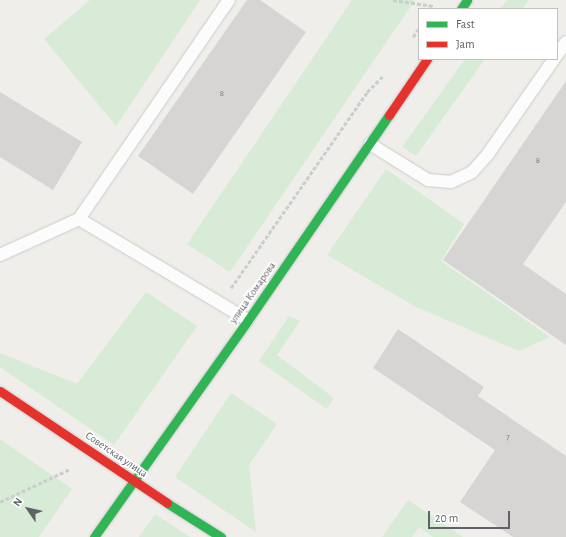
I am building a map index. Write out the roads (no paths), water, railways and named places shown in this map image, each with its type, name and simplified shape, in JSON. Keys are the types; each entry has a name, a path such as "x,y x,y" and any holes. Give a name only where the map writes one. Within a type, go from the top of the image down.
{"street":[{"name":"улица Комарова","path":"94,537 248,320 426,60"},
{"name":"Советская улица","path":"0,391 134,482 221,537"}],"lane":[{"path":"0,255 79,219 229,0"},
{"path":"558,54 566,42"},
{"path":"370,144 428,180 451,182 472,172 488,154 553,60"},
{"path":"79,219 248,320"}]}
